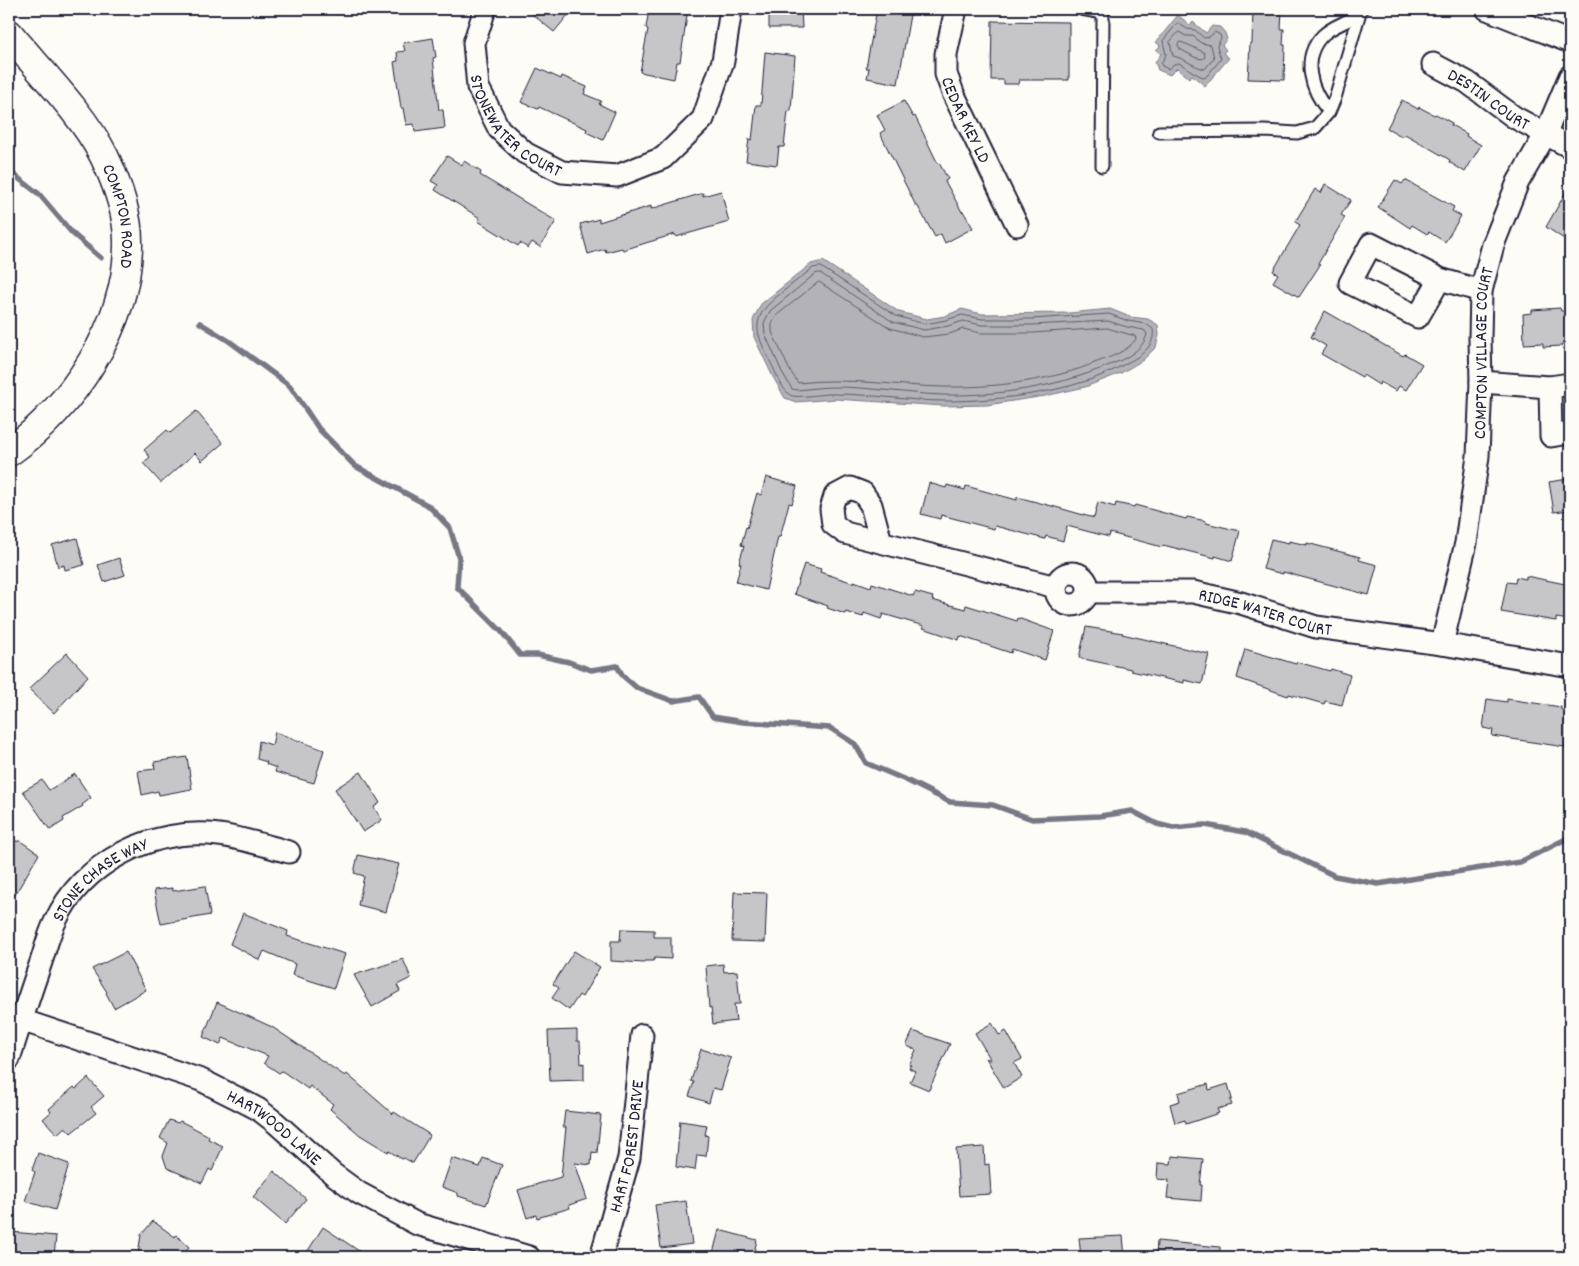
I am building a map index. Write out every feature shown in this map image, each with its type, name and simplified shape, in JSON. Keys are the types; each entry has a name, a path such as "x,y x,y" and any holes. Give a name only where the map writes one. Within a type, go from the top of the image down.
{"main road":[{"name":"COMPTON ROAD","path":"9,34 61,95 95,140 117,187 123,208 128,245 127,263 119,300 101,345 78,382 61,404 44,422 9,452"}],"street":[{"name":"STONEWATER COURT","path":"485,9 474,43 478,87 499,129 525,153 562,172 617,176 663,158 703,119 723,61 731,9"},
{"name":"CEDAR KEY LD","path":"956,9 946,54 946,74 953,94 1017,225"},
{"path":"1487,9 1570,42"},
{"name":"DESTIN COURT","path":"1433,64 1467,82 1514,117 1570,147"},
{"name":"COMPTON VILLAGE COURT","path":"1442,644 1466,543 1478,456 1481,382 1481,291 1493,245 1518,182 1545,135 1570,76"},
{"path":"1440,279 1481,291"},
{"path":"1481,382 1560,386 1552,436 1570,433"},
{"name":"RIDGE WATER COURT","path":"881,542 1056,587 1059,579 1066,574 1074,573 1082,576 1087,583 1088,592 1193,592 1241,603 1316,627 1442,644 1570,666"},
{"name":"STONE CHASE WAY","path":"9,1059 15,1018 55,922 68,900 96,870 112,859 150,841 190,834 219,835 289,852"},
{"name":"HARTWOOD LANE","path":"15,1018 201,1080 258,1109 333,1174 359,1193 400,1216 417,1224 529,1257"},
{"name":"HART FOREST DRIVE","path":"602,1257 629,1158 642,1035"}],"lane":[{"path":"1081,9 1103,14 1102,166"},
{"path":"1160,132 1264,131 1296,133 1315,128 1329,112 1338,88 1360,11"},
{"path":"1329,112 1321,103 1310,80 1312,54 1317,42 1324,34 1360,11"}],"water":[{"path":"1178,15 1190,25 1193,22 1206,33 1212,26 1220,27 1225,33 1227,39 1222,45 1226,50 1223,53 1229,58 1205,86 1192,75 1189,78 1177,68 1170,75 1158,70 1155,62 1161,54 1156,50 1160,46 1156,42"},
{"path":"823,261 899,312 927,319 945,316 962,309 982,314 1069,313 1110,309 1130,317 1148,319 1158,325 1159,335 1156,347 1143,360 1121,373 1085,387 1045,396 987,405 944,406 835,399 796,402 785,398 773,377 754,337 753,320 761,304 811,264"}],"building":[{"path":"526,9 573,9 554,32"},
{"path":"649,9 688,9 680,62 677,62 674,79 640,72 648,29 646,28"},
{"path":"769,9 801,9 802,28 769,28"},
{"path":"877,9 911,9 898,84 867,78 869,68 866,68"},
{"path":"1253,9 1282,9 1281,29 1284,29 1283,45 1285,45 1284,80 1248,79"},
{"path":"992,21 1069,22 1069,80 1019,80 1018,84 1004,84 1004,80 991,80"},
{"path":"433,38 436,57 433,58 439,110 443,110 445,128 415,132 414,124 406,125 403,108 401,108 394,62 398,61 397,52 405,51 403,43"},
{"path":"765,52 795,56 791,111 788,111 784,147 779,147 777,165 746,161 749,139 752,140 756,105 761,105"},
{"path":"537,68 561,79 562,76 587,87 584,94 601,101 599,104 615,112 603,140 586,132 587,129 539,107 538,109 521,102"},
{"path":"1402,100 1452,123 1451,125 1481,145 1465,172 1449,162 1450,160 1405,134 1403,137 1387,128"},
{"path":"904,101 913,117 915,116 938,164 948,179 945,181 973,228 945,243 941,234 935,237 916,206 880,133 885,130 877,115"},
{"path":"447,156 462,165 464,161 481,172 480,175 556,221 540,247 532,242 528,248 520,243 518,246 478,221 480,218 435,190 438,185 431,181"},
{"path":"1395,180 1402,184 1405,180 1454,207 1452,211 1461,216 1445,242 1429,232 1427,234 1412,225 1410,228 1378,207"},
{"path":"1325,184 1351,200 1341,215 1345,217 1318,264 1320,265 1299,297 1273,282 1278,274 1273,271 1300,225 1295,222 1315,189 1321,193"},
{"path":"1570,185 1570,243 1546,227"},
{"path":"721,191 729,222 676,237 675,234 623,250 622,248 606,252 605,249 588,254 580,224 599,219 599,222 651,206 651,209 703,193 703,196"},
{"path":"1560,308 1561,311 1570,311 1570,342 1562,343 1562,346 1543,347 1543,343 1524,344 1523,314 1532,313 1532,310"},
{"path":"1325,311 1403,356 1405,354 1422,364 1406,390 1399,386 1396,391 1380,382 1379,385 1321,354 1326,346 1311,337"},
{"path":"196,411 223,443 202,461 195,453 161,483 143,463 150,457 144,450 167,430 170,433"},
{"path":"766,477 797,486 792,504 789,503 780,537 778,537 766,590 736,582 744,546 741,545 746,527 757,493 761,495"},
{"path":"1570,480 1570,510 1554,512 1549,482"},
{"path":"929,483 946,488 947,485 965,490 966,486 1017,500 1017,497 1094,518 1098,502 1115,507 1116,503 1134,507 1135,505 1186,519 1187,517 1206,521 1206,523 1240,531 1232,561 1163,545 1162,547 1110,533 1109,537 1067,526 1063,541 1046,536 1045,539 995,526 994,529 941,515 940,519 921,514"},
{"path":"77,538 84,565 65,570 64,565 58,567 52,545"},
{"path":"1271,539 1307,545 1307,543 1360,557 1359,560 1377,565 1369,595 1283,572 1283,574 1263,569"},
{"path":"119,558 125,575 104,582 98,565"},
{"path":"804,564 821,569 820,572 854,583 854,581 871,587 872,583 913,596 915,592 933,597 932,600 965,609 966,605 1017,621 1018,618 1054,631 1045,660 1012,649 1011,653 960,636 959,640 923,628 924,626 883,614 881,619 864,613 863,617 827,608 828,606 794,594"},
{"path":"1526,576 1570,585 1570,620 1556,618 1556,621 1501,612 1507,582 1515,583 1516,577 1526,579"},
{"path":"1086,627 1123,633 1209,654 1202,684 1184,680 1184,683 1079,658"},
{"path":"1245,649 1296,664 1297,662 1350,675 1342,705 1325,701 1324,704 1289,694 1288,696 1237,678"},
{"path":"67,653 88,676 54,713 29,689"},
{"path":"1487,699 1507,702 1507,699 1561,707 1561,710 1570,711 1570,742 1566,741 1565,747 1492,736 1493,730 1483,728"},
{"path":"275,732 324,750 314,783 275,772 276,768 266,764 267,762 257,759 259,741 272,745"},
{"path":"187,757 192,789 159,795 158,791 142,795 138,771 155,769 154,762"},
{"path":"361,772 380,803 374,807 382,820 363,832 335,789"},
{"path":"75,774 91,798 83,806 63,818 64,821 50,830 23,791 42,780 49,790"},
{"path":"9,837 18,842 19,840 39,854 9,905"},
{"path":"358,855 399,864 386,912 358,905 364,876 354,873"},
{"path":"205,886 210,915 161,924 154,890 172,888 173,891"},
{"path":"734,892 767,893 765,942 732,941"},
{"path":"243,913 288,931 287,936 345,954 334,988 292,975 295,964 264,951 260,960 230,944"},
{"path":"621,929 654,930 654,937 671,937 671,959 655,958 653,961 644,961 644,963 611,961 611,941 620,941"},
{"path":"574,951 600,967 582,997 579,995 569,1010 552,998 559,988 553,984"},
{"path":"126,952 146,990 114,1008 107,992 92,969"},
{"path":"403,959 411,978 397,985 400,991 372,1007 354,975"},
{"path":"723,964 724,972 737,971 740,1004 734,1004 736,1021 713,1024 711,1007 709,1008 706,966"},
{"path":"217,1002 272,1027 345,1076 347,1074 393,1114 394,1112 430,1135 413,1163 388,1152 360,1135 330,1109 333,1104 310,1086 308,1089 282,1071 279,1073 264,1063 268,1056 223,1038 220,1045 203,1037"},
{"path":"992,1023 999,1035 1006,1031 1022,1059 1014,1063 1022,1077 1004,1088 986,1058 991,1060 975,1033"},
{"path":"577,1030 577,1041 580,1041 581,1064 584,1063 584,1080 550,1081 548,1031"},
{"path":"913,1031 950,1044 929,1090 910,1082 915,1071 909,1068 911,1065 909,1065 916,1050 907,1046 907,1044"},
{"path":"701,1049 731,1058 721,1090 713,1088 709,1103 689,1096 694,1082 691,1081"},
{"path":"88,1078 104,1096 91,1107 96,1113 71,1133 65,1127 57,1134 43,1119 51,1112 49,1109 74,1087 76,1089"},
{"path":"1208,1084 1209,1090 1228,1084 1232,1105 1217,1109 1219,1113 1186,1124 1185,1120 1175,1123 1170,1104 1180,1101 1178,1093"},
{"path":"565,1111 601,1115 597,1153 592,1152 591,1165 575,1163 587,1199 569,1205 570,1208 537,1218 536,1215 527,1218 518,1190 561,1177 566,1127 563,1127"},
{"path":"169,1120 178,1123 180,1121 209,1136 208,1139 223,1146 212,1171 209,1169 202,1183 167,1168 163,1156 168,1143 160,1138"},
{"path":"680,1121 707,1125 705,1135 708,1136 706,1156 697,1155 695,1170 676,1167"},
{"path":"984,1147 985,1165 989,1164 991,1194 959,1196 956,1149"},
{"path":"38,1153 69,1164 55,1210 25,1201 35,1172 32,1170"},
{"path":"1172,1156 1203,1159 1200,1185 1202,1185 1201,1201 1167,1198 1169,1180 1157,1179 1158,1163 1171,1164"},
{"path":"452,1158 480,1167 483,1158 502,1165 486,1205 458,1196 458,1193 442,1187"},
{"path":"274,1171 306,1199 285,1224 253,1197"},
{"path":"686,1201 692,1244 661,1248 655,1205"},
{"path":"153,1221 175,1237 176,1235 189,1247 182,1257 143,1257 138,1254 141,1235"},
{"path":"323,1227 368,1257 304,1257"},
{"path":"719,1230 757,1240 753,1257 712,1257"},
{"path":"11,1232 56,1236 54,1257 15,1257 16,1251 9,1251"},
{"path":"1123,1236 1125,1257 1081,1257 1079,1238"},
{"path":"1157,1241 1220,1247 1220,1257 1156,1257"}],"waterway":[{"path":"9,171 39,194 72,233 101,258"},
{"path":"200,323 229,341 290,386 319,429 355,466 429,506 450,528 459,558 457,587 501,631 520,655 538,655 569,662 591,670 617,666 623,676 637,688 673,701 699,697 713,717 743,722 830,728 855,744 866,763 950,802 993,805 1032,819 1100,816 1132,811 1157,824 1173,828 1205,825 1245,832 1335,876 1378,884 1520,862 1570,837"}]}
